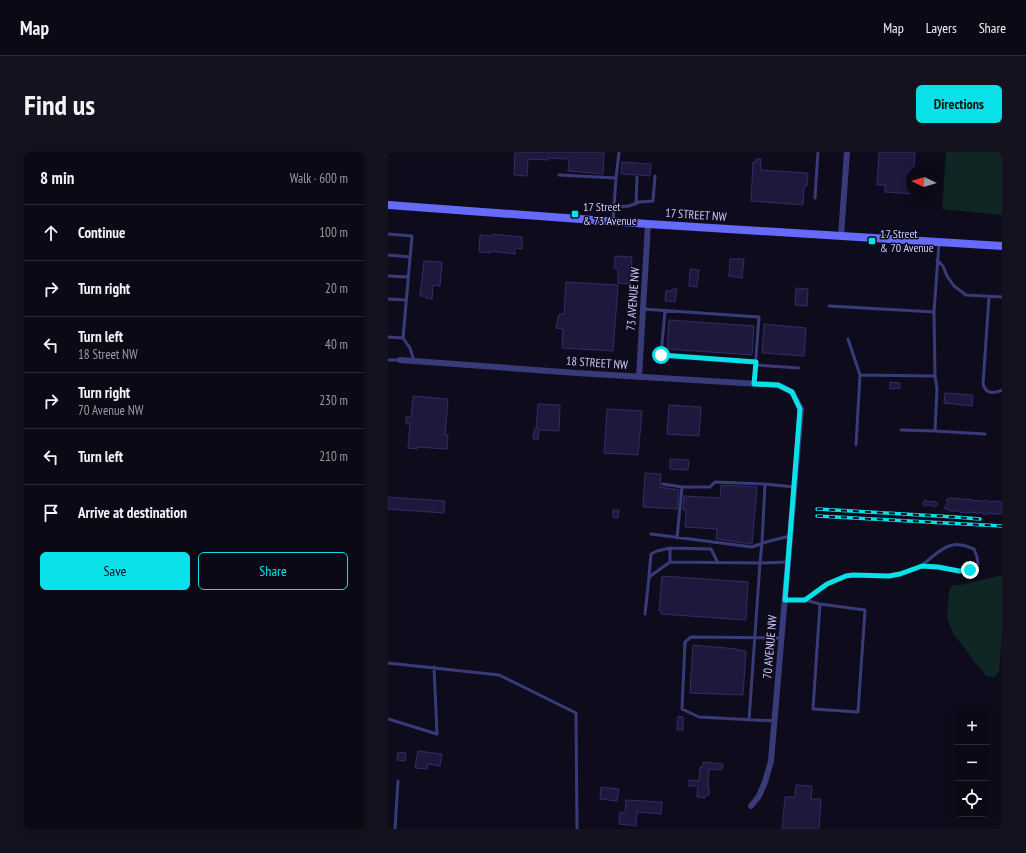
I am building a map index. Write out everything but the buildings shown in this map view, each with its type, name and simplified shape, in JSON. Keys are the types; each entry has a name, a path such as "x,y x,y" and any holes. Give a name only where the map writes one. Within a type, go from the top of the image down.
{"main road":[{"name":"17 STREET NW","path":"388,205 648,224 1002,246"}],"street":[{"path":"841,236 847,152"},
{"name":"73 AVENUE NW","path":"639,377 648,224"},
{"name":"18 STREET NW","path":"400,360 778,385 792,392"},
{"name":"70 AVENUE NW","path":"751,806 759,796 771,761 775,721 800,409 792,392"}],"lane":[{"path":"613,221 619,152"},
{"path":"816,198 818,152"},
{"path":"559,175 616,178"},
{"path":"614,206 629,206 639,202 653,201 655,176"},
{"path":"636,204 637,177"},
{"path":"388,234 412,236 403,338 410,348 414,361"},
{"path":"935,431 937,389 935,376 934,312 939,242"},
{"path":"388,255 410,257"},
{"path":"937,260 944,266 947,276 954,286 966,295 1002,297"},
{"path":"388,276 408,277"},
{"path":"989,297 983,384 985,389 989,392 994,393 1002,390"},
{"path":"388,298 406,300"},
{"path":"829,306 934,312"},
{"path":"643,310 760,317 754,384"},
{"path":"664,311 661,355 799,368"},
{"path":"388,337 403,338"},
{"path":"848,339 860,375 856,445"},
{"path":"388,360 400,360"},
{"path":"860,375 935,376"},
{"path":"901,430 985,434"},
{"path":"663,484 682,487 710,487 715,482 794,487"},
{"path":"749,720 765,484"},
{"path":"677,538 682,487"},
{"path":"651,534 752,547 790,536"},
{"path":"805,600 827,584 846,576 889,576 900,574 922,566 946,547 953,544 963,545 974,549 978,564 970,570 959,571 922,566"},
{"path":"644,614 651,554 670,548 711,549 718,563"},
{"path":"670,548 670,562"},
{"path":"649,577 670,562 788,562"},
{"path":"785,600 805,600 820,604 865,610 858,712 813,709 820,604"},
{"path":"775,721 699,717 682,709 685,642 691,637 782,638"},
{"path":"388,663 499,675 576,713 577,829"},
{"path":"388,719 437,734 434,667"},
{"path":"395,829 398,781"}],"green space":[{"path":"946,152 1002,152 1002,215 942,209"},
{"path":"1002,575 1002,633 999,672 994,677 987,676 954,635 947,619 949,592 952,585 961,585"}],"railway":[{"path":"817,509 980,519"},
{"path":"817,516 1002,526"}],"place":[{"name":"17 Street & 73 Avenue","path":"575,214"},
{"name":"17 Street & 70 Avenue","path":"872,241"}],"route":[{"path":"661,355 756,362 754,384 778,385 792,392 800,409 785,600 805,600 827,584 846,576 889,576 900,574 922,566 959,571 970,570"}]}
